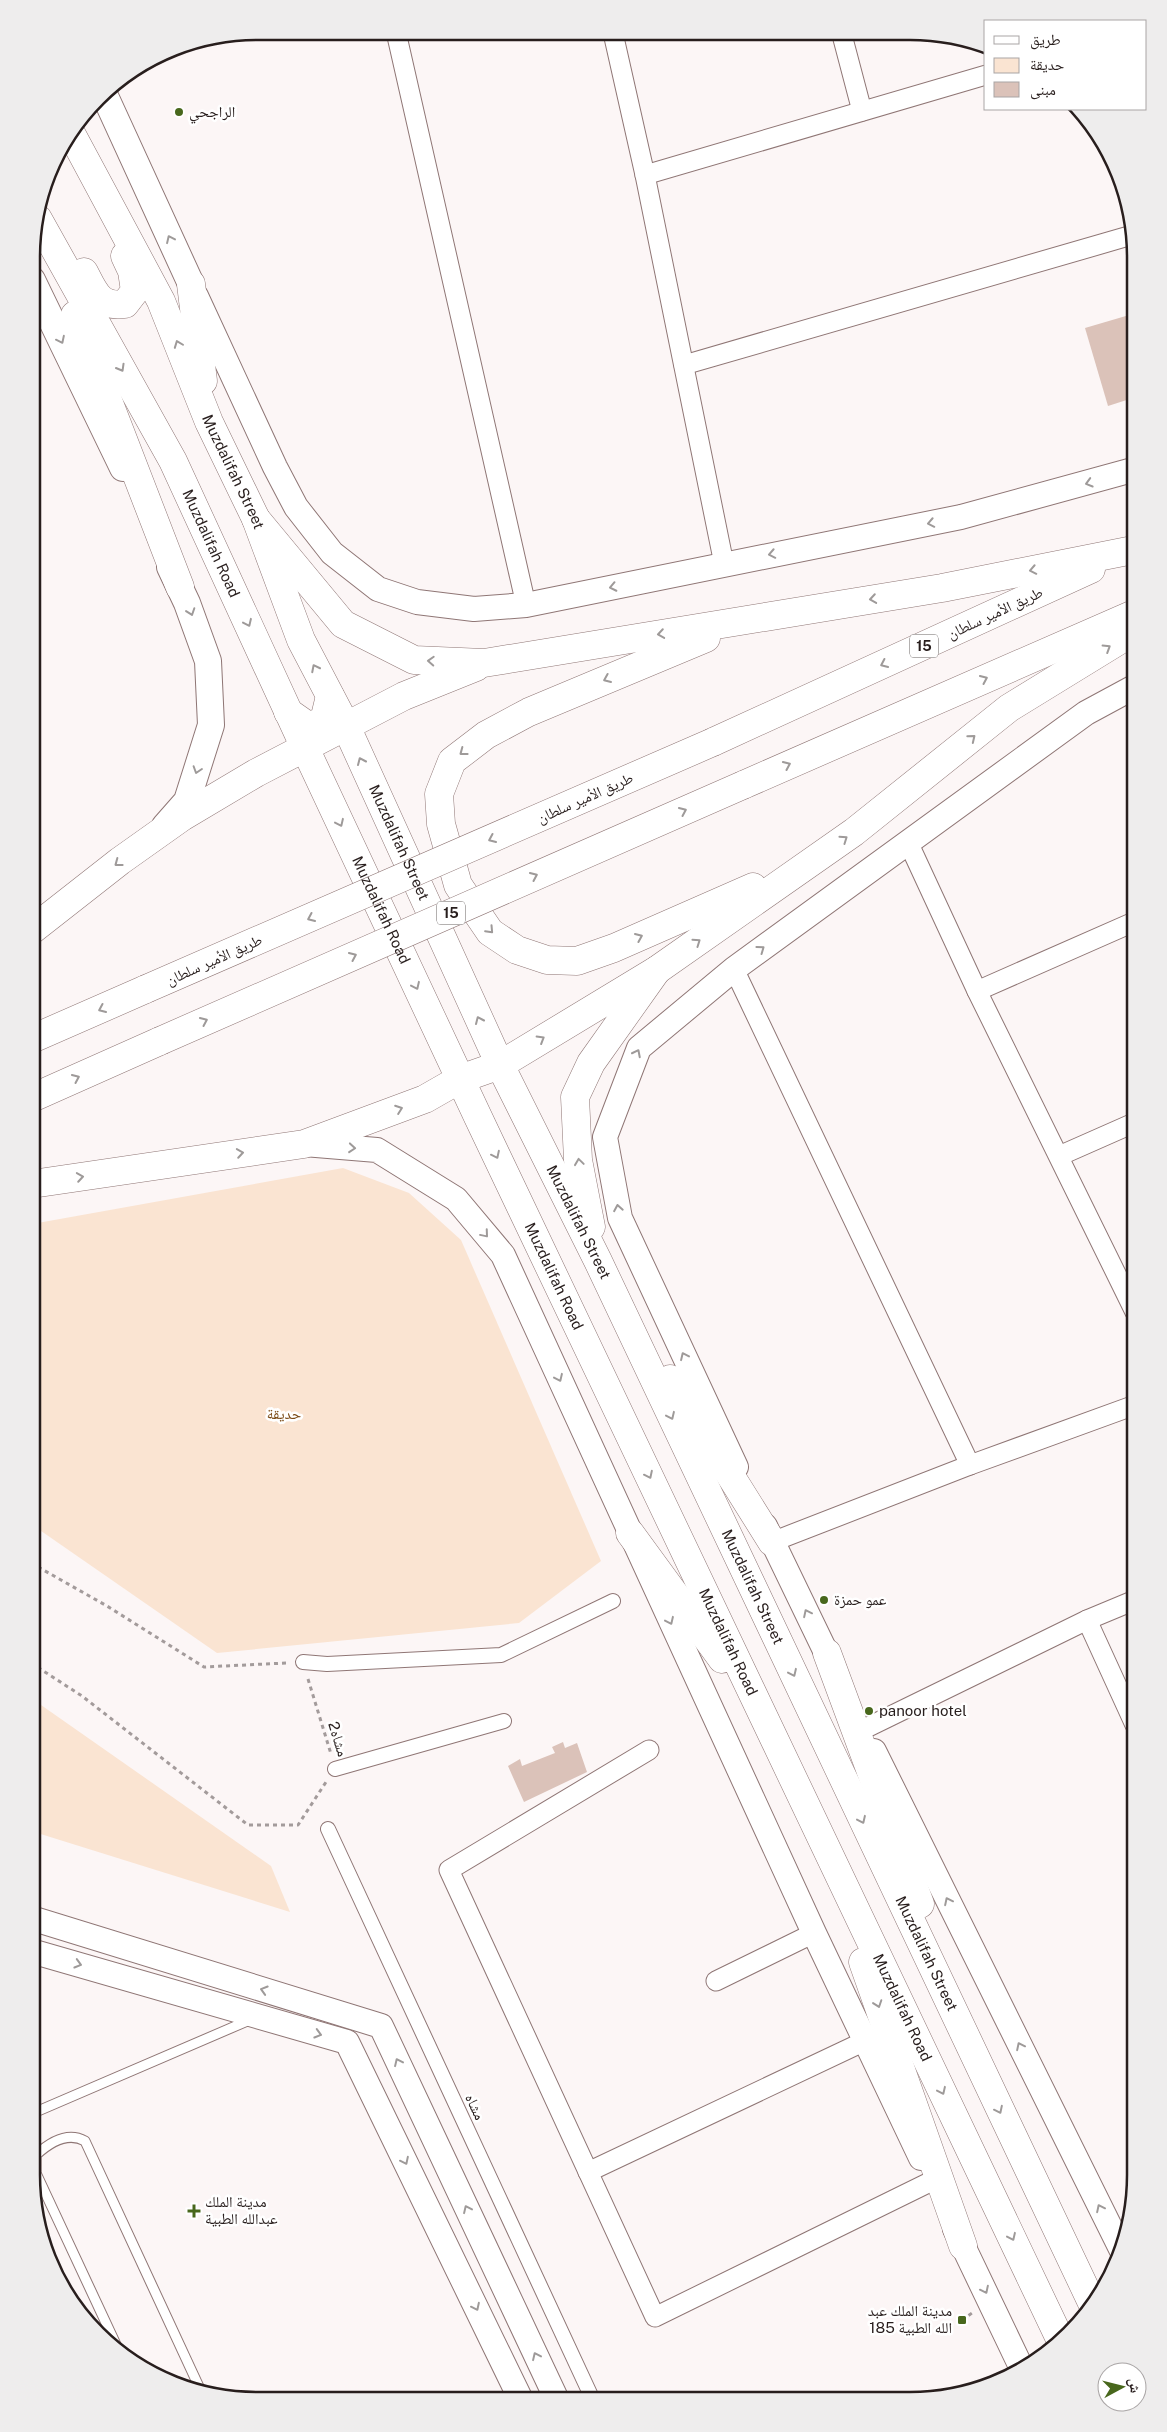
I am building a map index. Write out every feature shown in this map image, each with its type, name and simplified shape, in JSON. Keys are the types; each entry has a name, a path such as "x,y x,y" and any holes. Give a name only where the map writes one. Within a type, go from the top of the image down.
{"highway":[{"path":"47,203 98,298 115,306 125,304 135,291 132,271 74,142"},
{"name":"Muzdalifah Street","path":"74,142 161,301 209,422 256,519 301,640 346,726 500,1065 598,1261 985,2081 1089,2297"},
{"name":"Muzdalifah Road","path":"42,228 173,461 460,1079 1057,2334"},
{"path":"42,229 180,587"},
{"path":"191,284 209,422"},
{"path":"256,519 343,624 414,660 484,663 942,588 1127,551"},
{"name":"طريق الأمير سلطان","path":"40,1036 713,742 1127,553"},
{"name":"15","path":"40,1094 1127,616"},
{"path":"749,620 529,712 486,735 452,761 439,794 441,824 458,884 490,932 517,950 547,960 577,961 614,948 812,862"},
{"path":"40,1183 304,1144 425,1099 460,1079 500,1065 657,970 862,826 1009,708 1127,636"},
{"path":"40,924 120,861 157,835 256,773 404,696 484,663"},
{"path":"288,712 308,726 324,721 330,696"},
{"path":"657,970 591,1063 575,1097 578,1160 598,1261 772,1542"},
{"path":"478,1117 478,1087 496,1079 516,1098"},
{"path":"630,1533 761,1712"},
{"path":"827,1653 985,2081"},
{"path":"785,1762 851,1928 964,2246"}],"main road":[{"path":"107,101 191,284"},
{"path":"40,297 180,587 208,661 211,725 187,801 157,835"}],"street":[{"path":"398,40 526,605"},
{"path":"614,40 645,175 724,564"},
{"path":"843,40 862,111"},
{"path":"645,175 984,77"},
{"path":"684,365 1126,237"},
{"path":"191,284 275,467 296,507 332,553 378,589 417,602 474,609 526,605 961,517 1127,471"},
{"path":"1117,2240 772,1542 620,1218 605,1137 638,1048 734,968 1086,713 1127,691"},
{"path":"908,842 977,991 1127,1294"},
{"path":"977,991 1127,924"},
{"path":"734,968 970,1465"},
{"path":"1059,1156 1127,1126"},
{"path":"304,1144 377,1150 456,1199 503,1255 814,1934 1019,2362"},
{"path":"772,1542 970,1465 1127,1408"},
{"path":"303,1662 327,1664 501,1655 613,1601"},
{"path":"864,1729 1087,1620 1127,1603"},
{"path":"1087,1620 1127,1708"},
{"path":"335,1769 504,1721"},
{"path":"649,1750 449,1870 655,2317 932,2181"},
{"name":"مشاه","path":"328,1829 589,2392"},
{"path":"40,1921 381,2026 553,2392"},
{"path":"716,1981 814,1934"},
{"path":"40,1954 347,2042 517,2392"},
{"path":"588,2172 865,2041"}],"lane":[{"path":"40,2110 258,2016"},
{"path":"40,2151 46,2146 65,2138 76,2136 85,2141 198,2384"},
{"path":"40,2182 112,2336"}],"path":[{"path":"40,1568 107,1606 204,1667 303,1662"},
{"name":"مشاه2","path":"40,1669 82,1696 248,1825 298,1825 335,1769 303,1662"}],"green space":[{"name":"حديقة","path":"343,1168 409,1193 461,1240 601,1561 519,1623 217,1653 40,1530 40,1223"},
{"path":"40,1704 271,1866 290,1912 40,1834"}],"building":[{"path":"1127,316 1127,400 1108,406 1085,328"},
{"path":"563,1742 565,1748 577,1743 587,1772 524,1802 508,1766 520,1759 522,1766 555,1753 552,1747"}],"place":[{"name":"الراجحي","path":"179,112"},
{"name":"عمو حمزة","path":"824,1600"},
{"name":"panoor hotel","path":"869,1711"},
{"name":"مدينة الملك عبدالله الطبية","path":"194,2211"},
{"name":"مدينة الملك عبد الله الطبية 185","path":"962,2320"}]}
